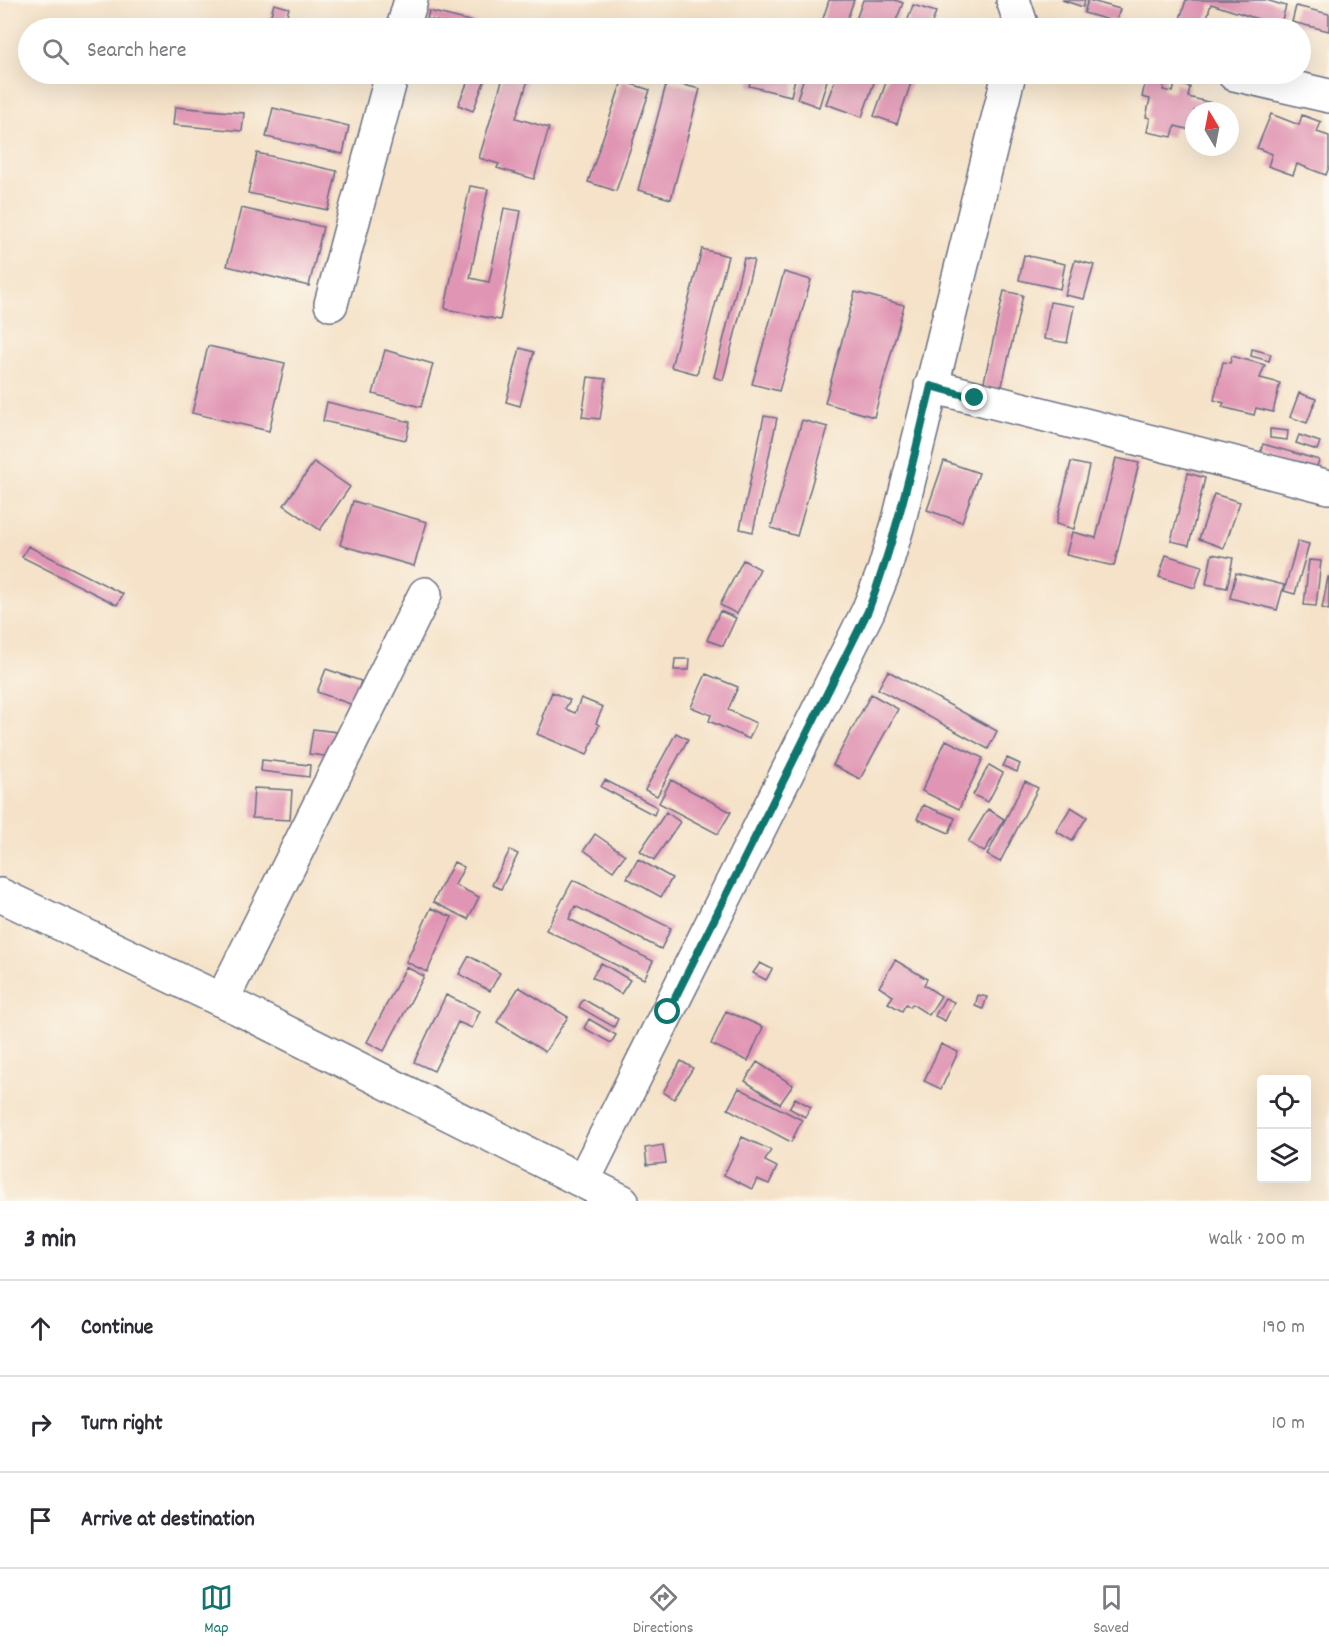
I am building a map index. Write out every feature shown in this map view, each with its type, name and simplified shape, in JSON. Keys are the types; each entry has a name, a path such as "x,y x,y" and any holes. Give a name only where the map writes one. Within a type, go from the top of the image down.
{"street":[{"path":"406,18 411,0"},
{"path":"331,304 389,84"},
{"path":"583,1181 868,611 884,571 898,524 1006,84"},
{"path":"1277,84 1329,96"},
{"path":"931,386 1329,487"},
{"path":"222,1000 425,594"},
{"path":"0,895 222,1000 622,1201"}],"building":[{"path":"829,0 854,0 848,18 823,18"},
{"path":"863,0 895,0 903,3 897,18 857,18"},
{"path":"1062,0 1085,0 1083,7"},
{"path":"1088,0 1120,9 1117,18 1102,18 1084,13"},
{"path":"1186,0 1266,0 1286,6 1282,18 1255,18 1211,4 1207,18 1180,18"},
{"path":"274,4 289,8 286,18 270,18"},
{"path":"913,5 936,12 934,18 908,18"},
{"path":"1296,6 1329,14 1329,31 1311,27 1311,18 1293,18"},
{"path":"429,11 457,18 427,18"},
{"path":"467,84 483,84 473,111 458,105"},
{"path":"501,84 527,84 516,118 549,128 534,179 497,168 499,164 479,158"},
{"path":"621,84 631,84 650,90 616,191 588,182"},
{"path":"666,84 679,84 700,89 671,199 638,190"},
{"path":"750,84 794,84 791,96 749,86"},
{"path":"802,84 826,84 819,107 797,99"},
{"path":"833,84 874,84 862,117 826,104"},
{"path":"885,84 911,84 897,124 874,116"},
{"path":"1145,84 1164,84 1163,90 1173,92 1175,84 1190,87 1188,97 1208,102 1185,102 1185,129 1175,126 1172,137 1147,132 1150,118 1146,117 1150,99 1142,97"},
{"path":"175,107 244,113 242,131 173,125"},
{"path":"273,108 349,126 343,154 266,137"},
{"path":"1271,114 1299,125 1302,115 1321,122 1317,132 1329,136 1329,167 1326,175 1297,164 1293,175 1268,166 1272,154 1257,148"},
{"path":"257,153 337,171 328,210 248,193"},
{"path":"470,186 488,189 470,278 489,282 504,208 521,211 500,320 445,307"},
{"path":"241,208 323,227 309,286 227,266"},
{"path":"702,249 728,256 697,374 671,367"},
{"path":"1024,255 1065,264 1060,289 1019,280"},
{"path":"744,258 754,260 723,380 714,377"},
{"path":"1075,260 1094,265 1084,299 1065,295"},
{"path":"784,272 811,280 779,391 752,384"},
{"path":"1004,291 1023,295 1001,390 983,386"},
{"path":"855,292 904,305 874,417 825,403"},
{"path":"1050,302 1074,306 1067,343 1044,339"},
{"path":"208,346 285,363 269,431 192,413"},
{"path":"520,348 534,352 520,406 506,402"},
{"path":"1252,349 1271,354 1269,361 1251,356"},
{"path":"385,350 433,364 421,407 373,394"},
{"path":"1232,356 1265,365 1260,378 1280,383 1273,412 1256,408 1254,415 1222,407 1224,403 1214,400 1223,362 1230,363"},
{"path":"588,377 606,379 600,419 582,417"},
{"path":"1299,393 1316,399 1307,423 1290,417"},
{"path":"327,402 410,422 406,440 323,421"},
{"path":"764,416 777,418 753,532 740,529"},
{"path":"802,420 828,427 797,536 771,528"},
{"path":"1270,429 1288,431 1287,440 1270,438"},
{"path":"1299,435 1320,442 1317,450 1296,443"},
{"path":"1263,444 1319,460 1315,473 1259,457"},
{"path":"1116,458 1139,463 1114,566 1066,555 1072,532 1096,538"},
{"path":"944,461 979,473 962,522 927,510"},
{"path":"314,462 350,487 320,530 284,505"},
{"path":"1071,462 1089,466 1074,529 1056,524"},
{"path":"1188,473 1205,478 1189,545 1171,541"},
{"path":"1214,494 1240,502 1224,548 1199,539"},
{"path":"353,501 427,522 414,566 340,545"},
{"path":"1298,541 1309,544 1295,594 1284,591"},
{"path":"28,546 123,594 117,605 22,557"},
{"path":"1212,554 1233,558 1227,588 1206,584"},
{"path":"1166,555 1202,566 1195,588 1159,577"},
{"path":"743,560 760,569 737,614 720,605"},
{"path":"1309,560 1321,561 1316,606 1304,605"},
{"path":"1236,573 1284,585 1277,610 1230,598"},
{"path":"1329,577 1329,610 1322,608"},
{"path":"720,611 736,618 723,646 707,640"},
{"path":"675,659 690,659 689,670 674,670"},
{"path":"326,669 361,681 353,705 317,692"},
{"path":"888,671 997,731 988,749 878,689"},
{"path":"706,674 738,687 728,710 756,723 749,739 709,721 711,715 691,707"},
{"path":"552,692 570,700 565,709 575,713 581,698 603,707 596,723 599,725 587,755 537,734"},
{"path":"871,694 898,709 860,779 833,765"},
{"path":"313,729 337,732 333,757 309,754"},
{"path":"676,733 688,739 657,796 645,790"},
{"path":"946,740 983,758 959,809 922,791"},
{"path":"1007,758 1020,764 1017,772 1003,766"},
{"path":"262,760 310,765 309,777 261,771"},
{"path":"989,765 1003,773 988,802 973,795"},
{"path":"605,780 657,807 654,815 601,787"},
{"path":"671,780 731,812 718,834 659,803"},
{"path":"1025,781 1038,788 1000,862 987,855"},
{"path":"254,788 292,790 290,820 252,818"},
{"path":"923,805 955,818 949,833 917,819"},
{"path":"1071,807 1087,817 1072,841 1056,831"},
{"path":"988,809 1004,819 984,852 968,842"},
{"path":"666,812 680,822 654,860 640,851"},
{"path":"595,834 625,855 613,871 584,850"},
{"path":"510,850 518,854 501,889 492,885"},
{"path":"638,859 672,878 661,897 627,878"},
{"path":"454,862 464,867 455,885 479,897 468,919 433,902"},
{"path":"573,880 671,928 661,949 575,906 569,919 653,961 644,979 546,930"},
{"path":"431,908 452,917 427,972 406,962"},
{"path":"469,956 500,973 490,991 459,974"},
{"path":"895,960 927,979 924,985 941,996 929,1015 912,1004 910,1007 906,1004 902,1011 888,1003 893,996 879,987"},
{"path":"601,963 630,980 621,994 592,977"},
{"path":"760,963 772,969 766,980 753,973"},
{"path":"406,967 424,976 384,1051 367,1042"},
{"path":"519,987 568,1017 545,1052 497,1022"},
{"path":"446,995 480,1011 472,1028 458,1022 434,1071 414,1062"},
{"path":"978,995 987,997 983,1009 975,1006"},
{"path":"945,998 954,1002 945,1021 935,1016"},
{"path":"583,999 618,1019 614,1027 579,1007"},
{"path":"726,1011 763,1027 748,1061 711,1044"},
{"path":"589,1019 616,1035 611,1043 584,1028"},
{"path":"941,1044 958,1052 941,1089 924,1081"},
{"path":"681,1061 693,1068 674,1099 663,1092"},
{"path":"757,1062 793,1085 780,1104 745,1081"},
{"path":"739,1088 802,1120 791,1142 728,1109"},
{"path":"795,1098 811,1107 805,1117 789,1108"},
{"path":"742,1137 771,1150 765,1161 777,1167 769,1184 757,1179 752,1189 724,1175"},
{"path":"663,1145 666,1163 647,1165 645,1148"}],"route":[{"path":"668,1012 868,611 884,571 898,524 931,386 975,398"}]}
